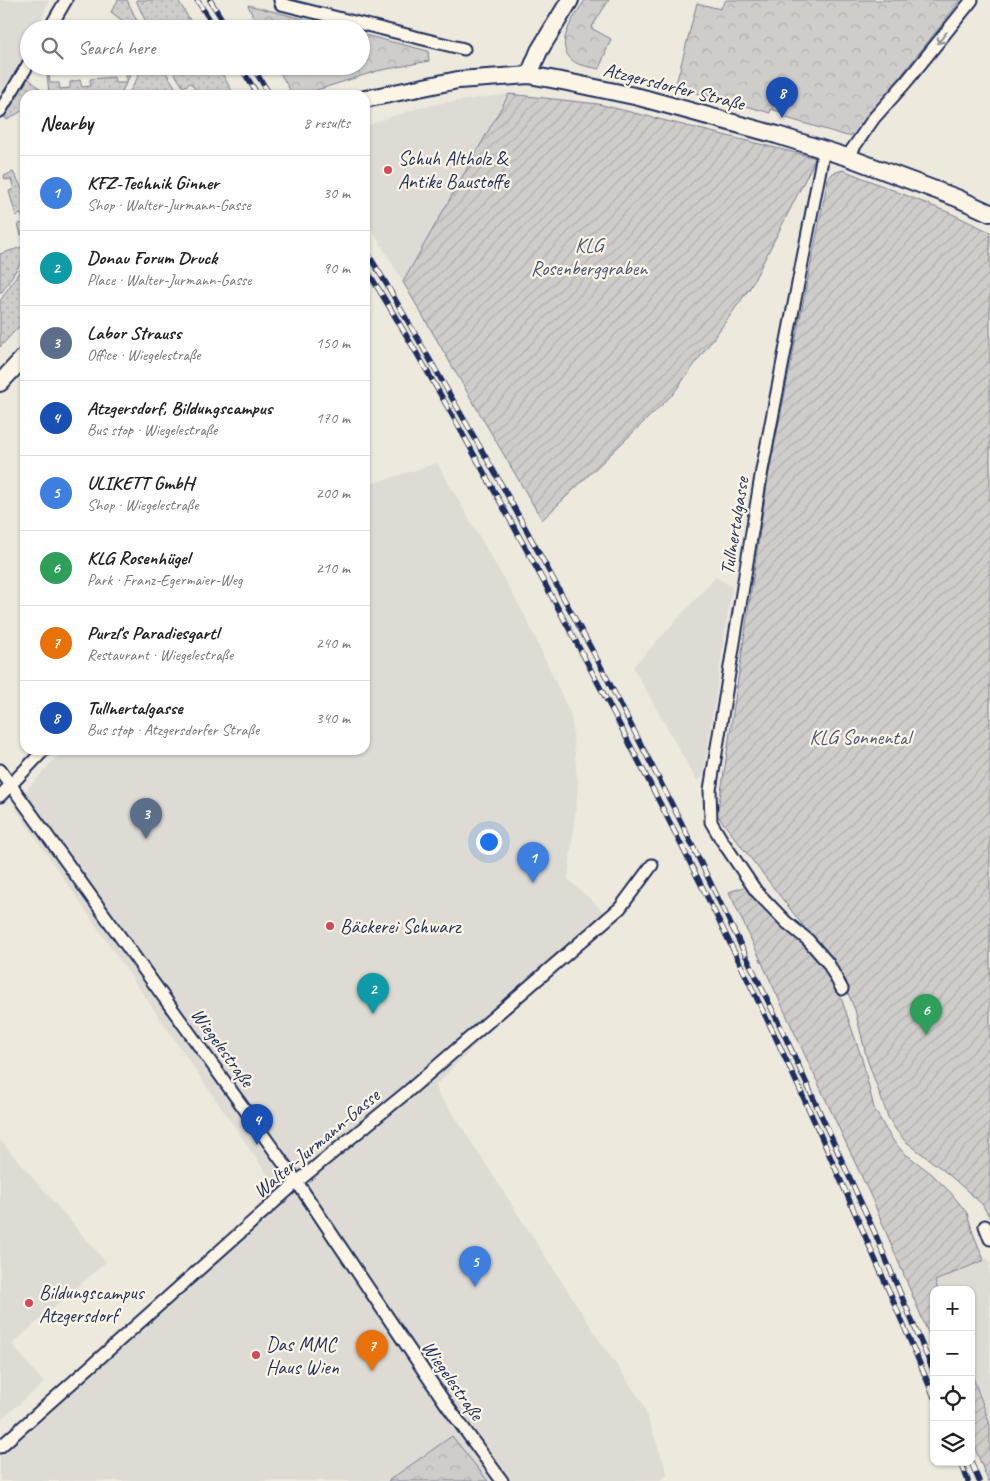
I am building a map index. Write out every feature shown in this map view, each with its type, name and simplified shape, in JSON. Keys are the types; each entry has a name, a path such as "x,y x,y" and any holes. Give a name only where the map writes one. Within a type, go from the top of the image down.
{"street":[{"path":"54,20 66,0"},
{"path":"280,0 282,4 347,20"},
{"path":"529,75 539,51 570,0"},
{"path":"847,157 874,118 906,82 972,0"},
{"path":"370,26 464,49"},
{"path":"0,111 22,75"},
{"name":"Atzgersdorfer Straße","path":"370,98 458,80 529,75 567,82 639,97 777,135 847,157 957,198 990,214"},
{"name":"Tullnertalgasse","path":"824,150 762,470 710,790 711,822 756,891 786,922 808,940 828,963 842,989"},
{"path":"0,383 20,361"},
{"path":"0,796 39,755"},
{"name":"Wiegelestraße","path":"0,770 297,1182 446,1404 502,1481"},
{"name":"Walter-Jurmann-Gasse","path":"0,1447 297,1182 406,1093 620,908 652,865"},
{"path":"985,1226 990,1239"}],"shaded area":[{"path":"0,0 49,0 41,20 20,20 20,63 0,95"},
{"path":"509,94 403,282 370,226 370,125 416,109 442,103"},
{"path":"437,463 524,614 571,715 578,787 568,879 605,913 436,1085 439,1096 450,1109 598,1338 642,1402 668,1475 658,1481 488,1481 452,1436 388,1481 0,1481 0,1441 280,1193 13,805 58,755 370,755 370,484"},
{"path":"716,577 732,587 703,777 697,781 633,667"},
{"name":"Bildungscampus Atzgersdorf","path":"0,1140 106,1262 12,1344 44,1383 0,1420"},
{"path":"988,1258 990,1262 990,1424 975,1383 975,1286 937,1286 935,1281"}],"green space":[{"path":"118,0 127,0 137,20 122,20 111,12"},
{"path":"136,0 178,0 190,20 145,20"},
{"path":"585,0 609,0 591,28 611,39 599,69 576,63 567,54 565,47 567,30"},
{"path":"726,0 961,0 855,134 847,136 783,117 784,113 771,109 770,113 675,88 697,3 720,9"},
{"path":"248,5 307,20 254,20"},
{"path":"370,36 428,51 429,61 370,73"},
{"path":"47,75 49,75 50,83 59,83 60,89 70,88 70,82 80,80 82,87 91,86 90,79 114,77 115,83 126,83 126,76 130,75 123,90 49,90"},
{"path":"139,75 168,75 177,90 131,90"},
{"path":"176,75 223,75 231,90 195,90 191,83 183,87"},
{"path":"281,75 364,75 317,90 290,90"},
{"path":"27,77 41,90 20,90 20,112 7,120 2,114"},
{"name":"KLG Rosenberggraben","path":"509,94 598,104 816,158 750,288 673,394 542,520 403,282"},
{"name":"KLG Sonnental","path":"843,170 950,213 990,232 990,1218 982,1204 947,1173 905,1141 896,1130 888,1117 867,1059 855,1010 845,986 847,982 717,815 768,477 828,179 833,173"},
{"path":"13,172 20,184 20,214 16,216 9,191 14,189 11,179 5,180 4,176"},
{"path":"20,248 20,264 2,292 0,292 0,254"},
{"path":"20,271 20,325 0,347 0,301"},
{"path":"747,886 807,946 836,983 862,1059 874,1108 885,1128 903,1152 932,1174 967,1213 984,1260 935,1281 937,1286 930,1286 930,1337 873,1201 729,892"},
{"path":"975,1383 990,1424 990,1481 988,1481 975,1448"},
{"path":"452,1436 488,1481 388,1481"}],"railway":[{"path":"197,0 210,20"},
{"path":"210,0 222,20"},
{"path":"246,75 255,90"},
{"path":"258,75 267,90"},
{"path":"370,257 504,489 598,661 681,822 784,1034 874,1231 930,1364"},
{"path":"370,275 430,375 512,523 687,856 796,1081 930,1388"},
{"path":"962,1466 968,1481"},
{"path":"973,1466 979,1481"}],"place":[{"name":"Tullnertalgasse","path":"782,118"},
{"name":"Schuh Altholz & Antike Baustoffe","path":"388,170"},
{"name":"Labor Strauss","path":"146,839"},
{"name":"KFZ-Technik Ginner","path":"533,883"},
{"name":"Bäckerei Schwarz","path":"330,926"},
{"name":"Donau Forum Druck","path":"373,1014"},
{"name":"KLG Rosenhügel","path":"926,1035"},
{"name":"Atzgersdorf, Bildungscampus","path":"257,1145"},
{"name":"ULIKETT GmbH","path":"475,1287"},
{"name":"Bildungscampus Atzgersdorf","path":"29,1303"},
{"name":"Das MMC Haus Wien","path":"256,1355"},
{"name":"Purzl's Paradiesgartl","path":"372,1371"}]}
